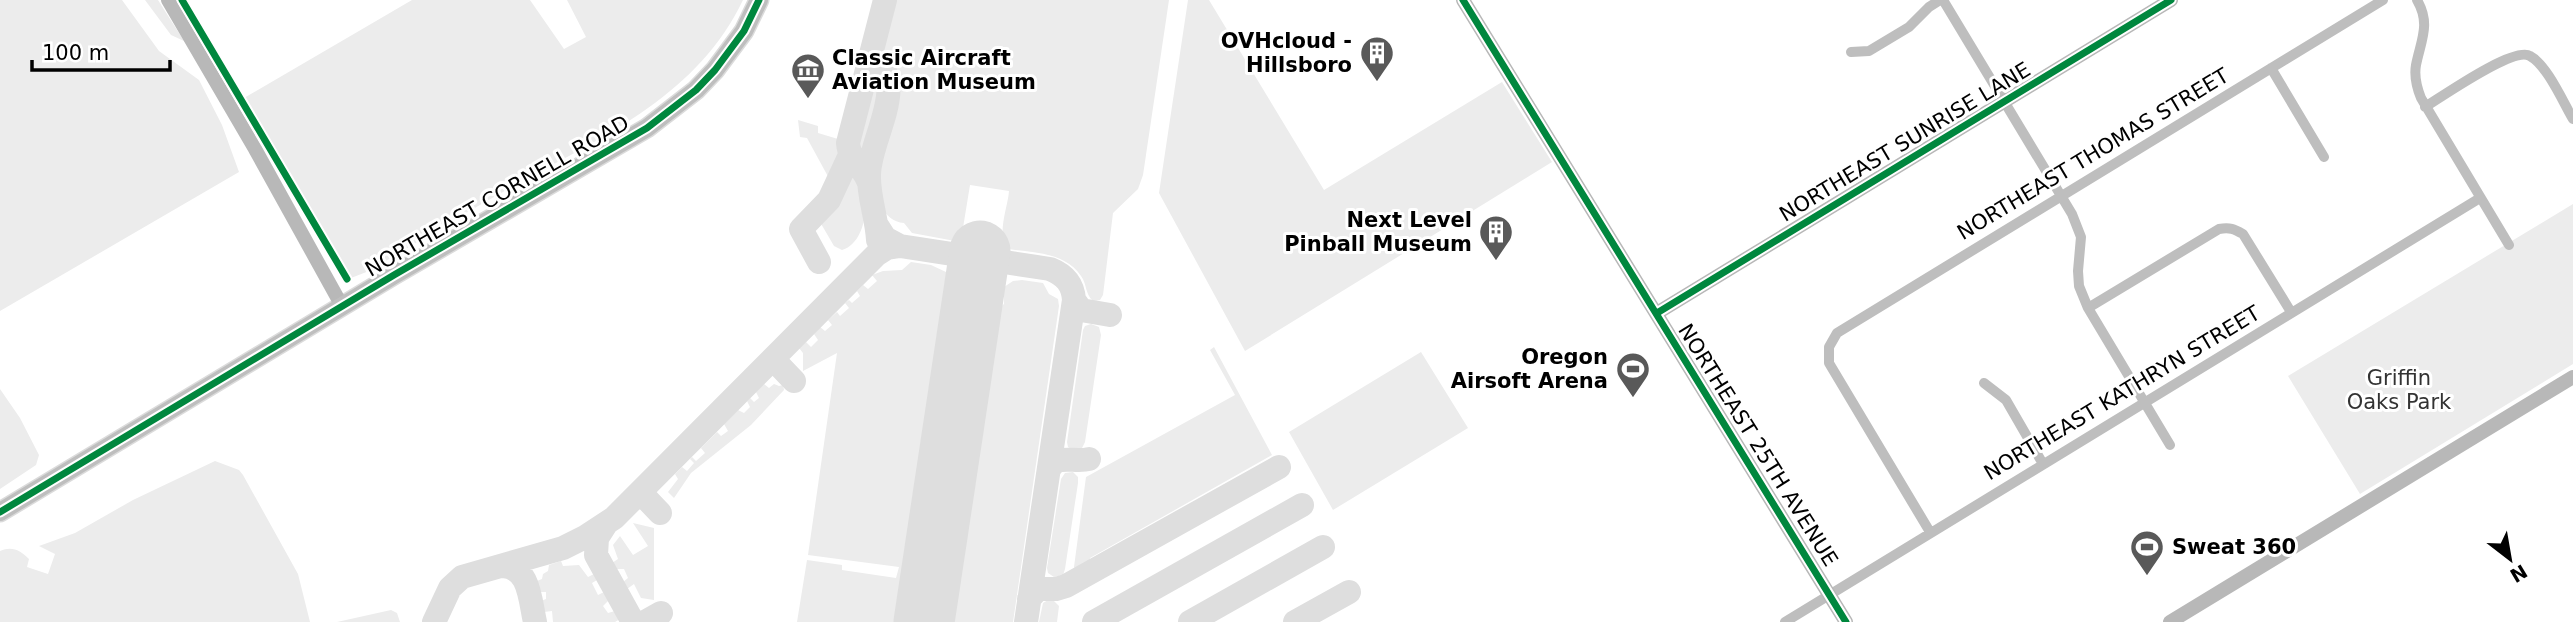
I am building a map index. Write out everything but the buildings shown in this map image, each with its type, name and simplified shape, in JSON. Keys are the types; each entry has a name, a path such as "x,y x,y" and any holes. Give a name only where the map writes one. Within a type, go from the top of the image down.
{"highway":[{"name":"NORTHEAST CORNELL ROAD","path":"0,512 342,306 648,128 696,90 731,50 759,0"}],"street":[{"path":"168,0 342,306"},
{"name":"NORTHEAST 25TH AVENUE","path":"1462,0 1846,622"},
{"path":"1851,52 1869,51 1909,27 1929,7 1941,0 2062,196 2081,237 2079,286 2088,308 2170,445"},
{"name":"NORTHEAST SUNRISE LANE","path":"1657,313 2171,0"},
{"name":"NORTHEAST THOMAS STREET","path":"1930,532 1832,369 1828,357 1829,347 1837,333 2383,0"},
{"path":"2417,0 2426,25 2416,66 2417,87 2425,107 2509,244"},
{"path":"2425,107 2507,58 2525,53 2541,65 2573,119"},
{"path":"2271,68 2324,157"},
{"name":"NORTHEAST KATHRYN STREET","path":"1785,622 2480,198"},
{"path":"2088,308 2219,229 2234,228 2243,234 2291,313"},
{"path":"2170,622 2573,377"},
{"path":"1984,383 2006,400 2043,464"}],"green space":[{"path":"0,0 122,0 159,51 199,80 222,125 239,172 0,311"},
{"path":"145,0 158,0 184,41 171,35"},
{"path":"412,0 530,0 564,49 586,37 567,0 743,0 724,33 702,61 648,108 586,147 482,204 369,271 347,278 244,98"},
{"path":"895,0 1169,0 1143,175 1138,189 1113,213 1103,295 1100,300 1093,301 1090,298 1081,276 1067,262 1048,255 1009,249 1003,238 1003,222 1009,191 970,185 962,234 955,241 912,233 904,223 896,221 884,211 876,188 875,171 896,89 895,77 883,47"},
{"path":"1188,0 1209,0 1324,190 1502,82 1552,162 1245,351 1159,193"},
{"path":"877,67 883,77 884,89 866,160 857,143"},
{"path":"798,120 818,126 818,133 838,139 840,156 831,182 807,138 800,137"},
{"path":"852,170 863,189 865,214 858,237 842,250 834,246 820,222 836,204"},
{"name":"Griffin Oaks Park","path":"2573,204 2573,364 2360,494 2288,376"},
{"path":"911,262 931,265 946,272 950,285 944,293 952,308 903,622 797,622 807,560 842,565 842,570 896,578 899,567 808,555 837,353 803,371 803,353 799,348 806,342 811,347 818,340 814,334 820,327 825,331 832,325 828,320 837,312 840,316 849,308 845,303 849,300 852,303 860,296 857,291 863,285 868,289 877,281 872,275 883,271 902,270"},
{"path":"1013,281 1043,283 1049,294 1058,299 1059,306 1013,622 945,622 981,384 995,312 1004,304 1004,287"},
{"path":"1091,324 1099,327 1101,335 1085,442 1082,448 1073,450 1068,447 1067,442 1083,330"},
{"path":"1214,347 1272,455 1090,558 1090,566 1080,572 1076,571 1074,567 1086,477 1235,395 1210,350"},
{"path":"1421,352 1468,428 1333,510 1289,432"},
{"path":"764,384 769,388 774,384 783,385 784,390 751,425 691,473 674,498 668,492 678,479 675,474 682,467 687,471 694,463 690,459 692,457 696,461 705,453 701,448 717,432 721,436 728,431 724,424 738,410 744,413 750,407 747,401 750,398 754,402 759,398 756,392"},
{"path":"0,389 20,418 39,455 36,465 0,489"},
{"path":"215,461 239,470 243,475 298,574 310,622 0,622 0,551 19,551 29,559 27,567 48,574 55,554 39,546 75,533 133,500"},
{"path":"1073,472 1078,477 1078,483 1065,569 1063,575 1054,577 1048,573 1047,568 1061,479 1065,473"},
{"path":"633,523 654,528 654,600 641,598 634,584 627,589 623,582 628,578 624,569 615,569 612,563 618,559 613,545 620,536 633,555 648,546"},
{"path":"561,561 563,566 579,565 588,577 594,574 597,580 592,583 598,595 604,592 609,600 603,606 608,613 615,611 620,619 615,622 553,622 552,611 544,612 541,601 546,599 546,592 539,592 537,581 548,571 549,565"},
{"path":"1053,600 1059,606 1057,622 1039,622 1043,603"},
{"path":"391,610 397,613 400,622 337,622"}],"taxiway":[{"path":"869,183 851,154 848,143 885,0"},
{"path":"871,56 882,67 888,80 885,111 869,174 878,240"},
{"path":"819,262 801,229 829,200 850,155"},
{"path":"876,224 885,238 900,246 1050,269 1064,277 1072,289 1074,300 1026,622"},
{"path":"434,622 450,588 462,577 563,548 614,518 876,255 887,248 900,246"},
{"path":"1074,300 1081,310 1110,315"},
{"path":"773,359 794,381"},
{"path":"1049,470 1061,460 1089,459"},
{"path":"1029,599 1038,589 1066,586 1279,467"},
{"path":"641,493 660,513"},
{"path":"1094,622 1302,505"},
{"path":"606,524 597,538 596,555 633,622"},
{"path":"1190,622 1323,547"},
{"path":"502,566 511,568 523,578 530,595 535,622"},
{"path":"1295,622 1349,592"},
{"path":"645,622 661,613"}],"runway":[{"path":"924,622 980,251"}],"cycle path":[{"path":"182,0 347,279"},
{"path":"0,512 394,275 647,128 696,90 715,70 744,31 759,0"},
{"path":"1463,0 1846,622"},
{"path":"1657,313 2171,0"}],"place":[{"name":"OVHcloud - Hillsboro","path":"1377,83"},
{"name":"Classic Aircraft Aviation Museum","path":"808,100"},
{"name":"Next Level Pinball Museum","path":"1496,262"},
{"name":"Oregon Airsoft Arena","path":"1633,399"},
{"name":"Sweat 360","path":"2147,577"}]}
